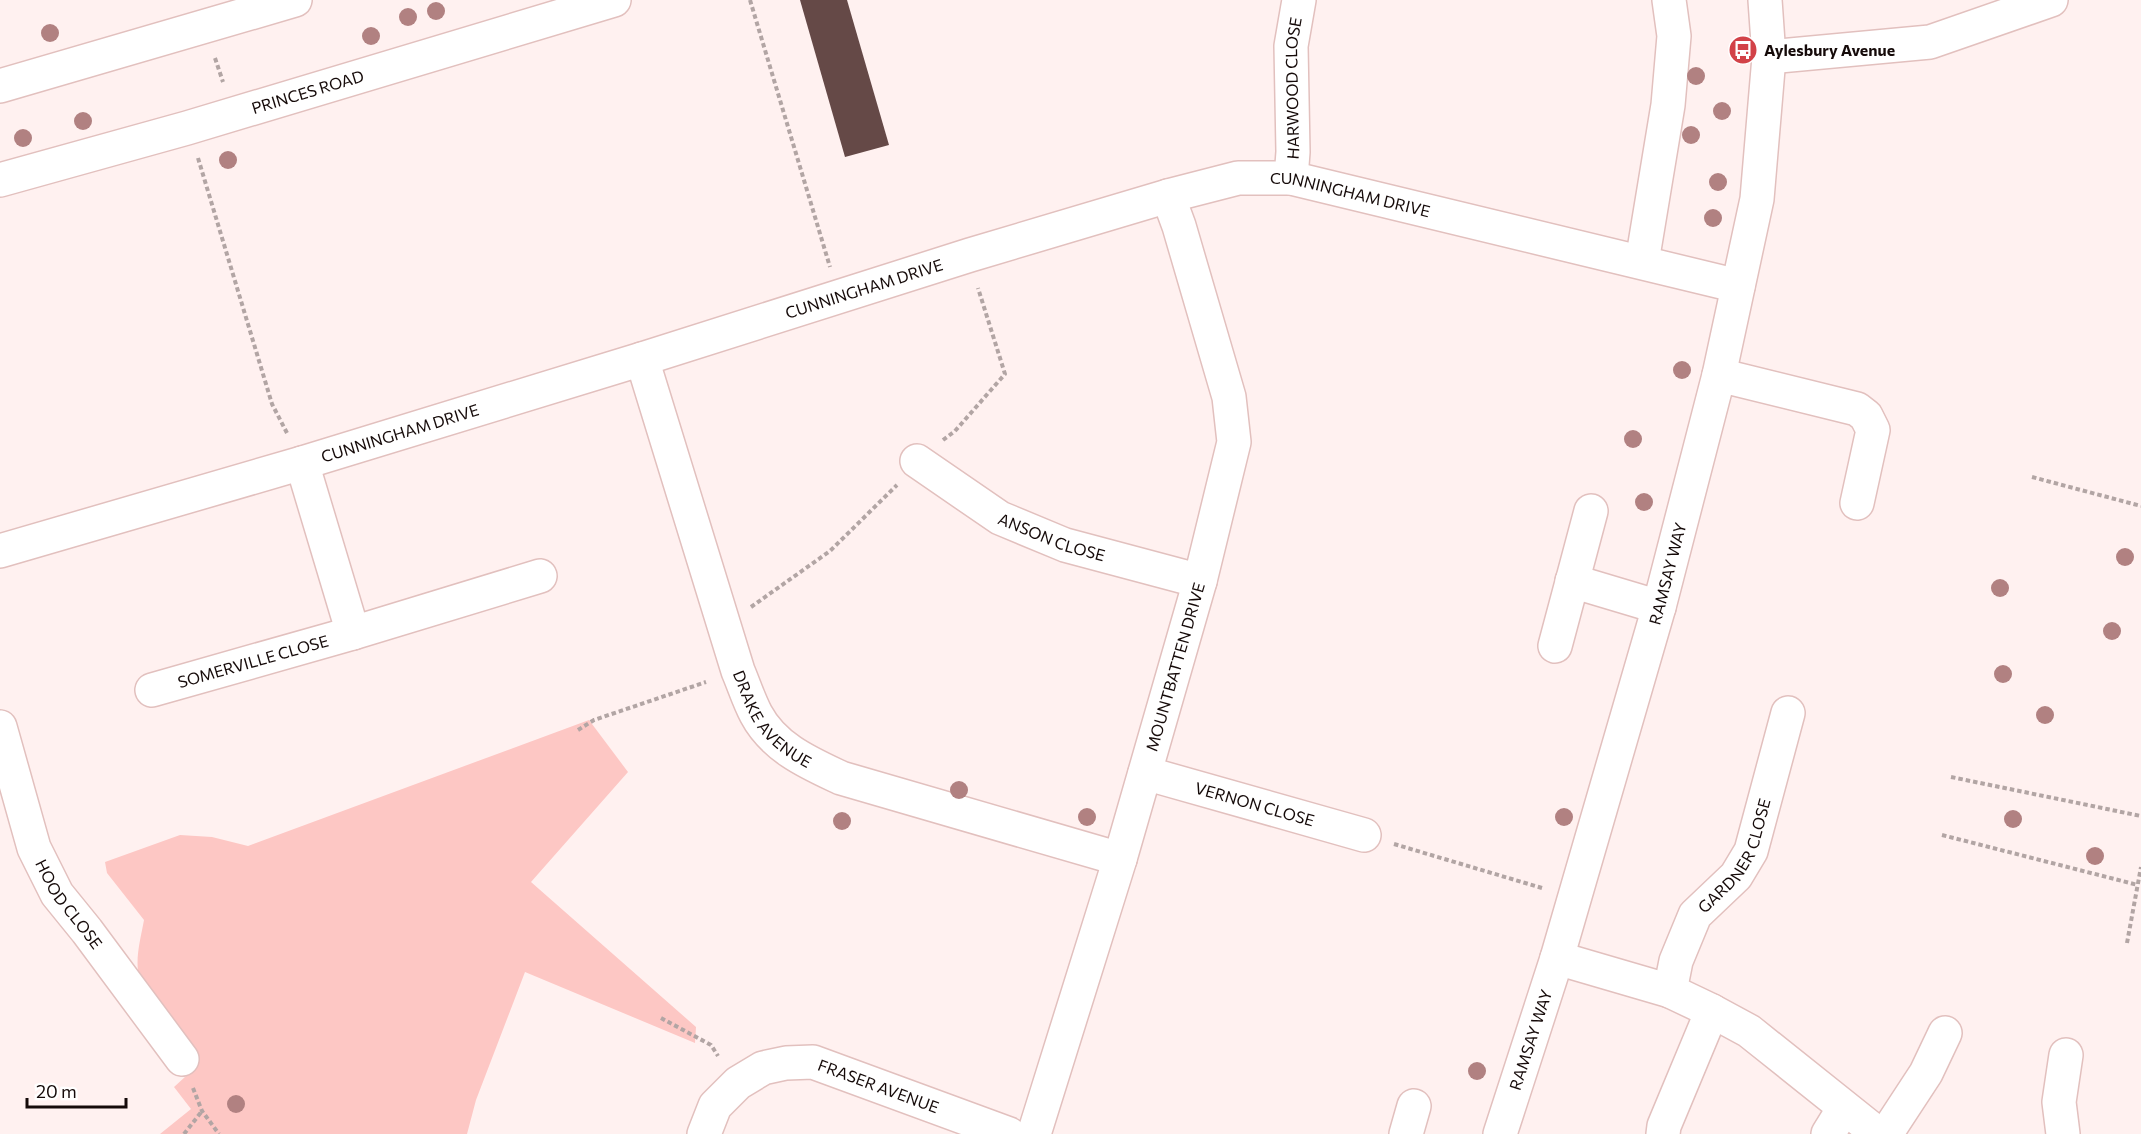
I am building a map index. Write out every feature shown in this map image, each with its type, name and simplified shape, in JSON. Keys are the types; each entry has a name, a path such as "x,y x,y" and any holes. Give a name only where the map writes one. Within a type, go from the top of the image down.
{"street":[{"name":"PRINCES ROAD","path":"0,180 187,128 614,0"},
{"name":"HARWOOD CLOSE","path":"1291,178 1293,152 1291,46 1299,0"},
{"path":"1642,262 1668,105 1674,36 1669,0"},
{"name":"RAMSAY WAY","path":"1500,1134 1557,958 1659,607 1719,375 1757,200 1769,57 1765,0"},
{"path":"1769,57 1930,42 2051,0"},
{"path":"0,86 287,1"},
{"name":"CUNNINGHAM DRIVE","path":"0,551 302,463 1168,196 1238,178 1291,178 1738,286"},
{"name":"MOUNTBATTEN DRIVE","path":"1034,1134 1120,859 1200,581 1234,442 1229,397 1179,226 1168,196"},
{"name":"DRAKE AVENUE","path":"642,359 738,671 757,716 777,741 804,761 841,778 1120,859"},
{"path":"1719,375 1857,409 1866,416 1873,430 1857,503"},
{"name":"ANSON CLOSE","path":"917,461 1000,518 1065,545 1200,581"},
{"path":"302,463 353,633"},
{"path":"1555,646 1591,511"},
{"name":"SOMERVILLE CLOSE","path":"152,690 353,633 540,576"},
{"path":"1572,581 1659,607"},
{"name":"GARDNER CLOSE","path":"1670,992 1676,961 1695,915 1736,876 1751,851 1788,713"},
{"name":"HOOD CLOSE","path":"0,727 34,848 57,894 182,1059"},
{"name":"VERNON CLOSE","path":"1145,772 1364,835"},
{"path":"1557,958 1670,992 1749,1031 1836,1121 1878,1134"},
{"path":"1663,1134 1664,1126 1712,1011"},
{"path":"1886,1134 1926,1073 1945,1033"},
{"path":"2063,1134 2059,1102 2066,1055"},
{"name":"FRASER AVENUE","path":"704,1134 715,1106 738,1083 763,1068 786,1063 813,1062 1009,1134"}],"path":[{"path":"750,0 839,296"},
{"path":"187,128 203,170 272,404 302,463"},
{"path":"2032,477 2141,506"},
{"path":"578,730 594,720 738,671"},
{"path":"1951,777 2141,816"},
{"path":"1364,835 1575,897"},
{"path":"1942,835 2138,885"},
{"path":"2127,943 2141,867"},
{"path":"661,1017 711,1045 738,1083"},
{"path":"182,1059 202,1112 219,1134"},
{"path":"184,1134 202,1112"}],"shaded area":[{"path":"589,720 628,772 531,882 696,1027 695,1043 525,972 476,1100 467,1134 160,1134 191,1109 174,1087 197,1066 162,1021 141,983 138,965 144,920 107,873 105,862 180,835 212,837 248,846"}],"building":[{"path":"800,0 847,0 889,145 845,157"}],"place":[{"name":"Aylesbury Avenue","path":"1743,50"}]}
